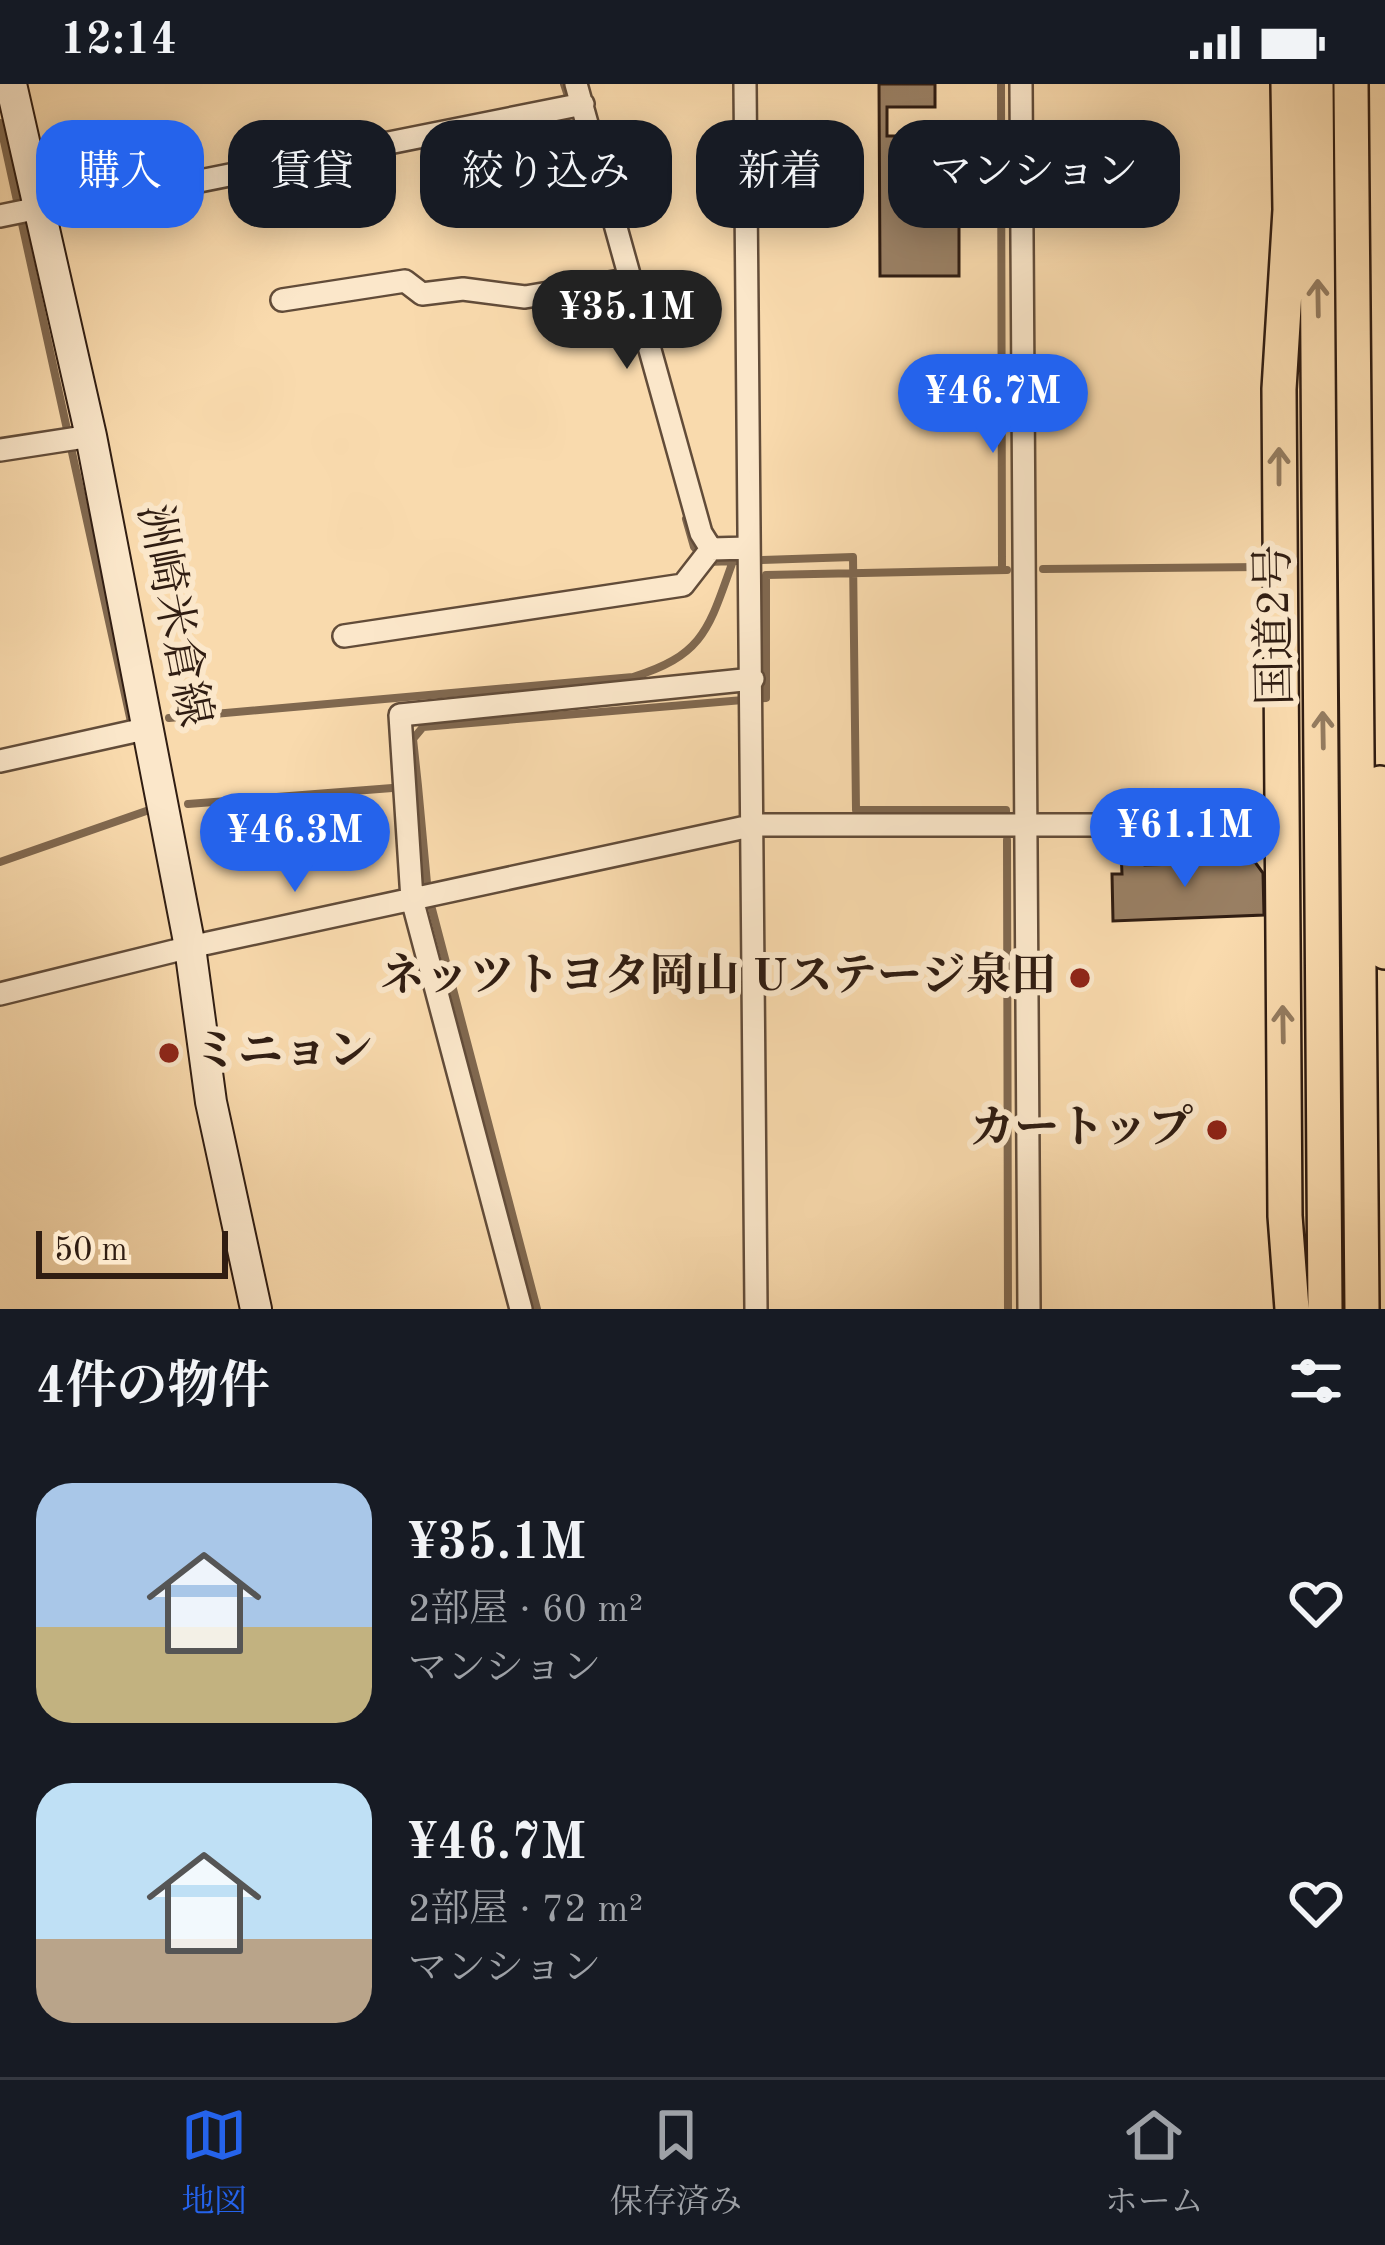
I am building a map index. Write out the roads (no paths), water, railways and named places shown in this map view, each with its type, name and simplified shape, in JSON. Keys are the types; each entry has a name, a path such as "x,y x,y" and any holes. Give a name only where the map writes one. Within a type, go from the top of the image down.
{"highway":[{"path":"1288,84 1290,210 1279,389 1280,825 1285,1216 1296,1309"},
{"name":"国道2号","path":"1316,84 1326,1005 1324,1309"},
{"name":"国道2号","path":"1351,84 1362,1309"},
{"path":"1356,428 1378,608 1385,952"},
{"path":"1296,1309 1306,1062 1326,1005"}],"main road":[{"name":"洲崎米倉線","path":"10,84 24,212 75,438 149,728 190,947 211,1102 256,1309"}],"street":[{"path":"745,84 756,1309"},
{"path":"1021,84 1030,1309"},
{"path":"24,212 575,100 706,556"},
{"path":"281,300 405,281 422,294 463,289 525,297 624,281"},
{"path":"0,450 75,438"},
{"path":"706,556 748,557"},
{"path":"344,636 683,585 706,556"},
{"path":"520,1309 412,898 400,715 753,693"},
{"path":"0,761 149,728"},
{"path":"0,994 190,947 755,825 1023,829 1280,825"}],"waterway":[{"path":"564,84 571,105"},
{"path":"1001,84 1002,569"},
{"path":"0,123 131,722"},
{"path":"686,519 694,547 707,562 853,557 856,810 1006,810 1006,815"},
{"path":"169,718 633,677 676,659 701,636 733,561"},
{"path":"1043,569 1262,567"},
{"path":"188,804 418,786 413,739 423,727 766,698 766,575 1007,570"},
{"path":"418,786 427,883"},
{"path":"0,862 152,809"},
{"path":"1007,840 1008,1309"},
{"path":"432,909 537,1309"}],"place":[{"name":"ネッツトヨタ岡山 Uステージ泉田","path":"1080,978"},
{"name":"ミニョン","path":"169,1053"},
{"name":"カートップ","path":"1217,1130"}]}
